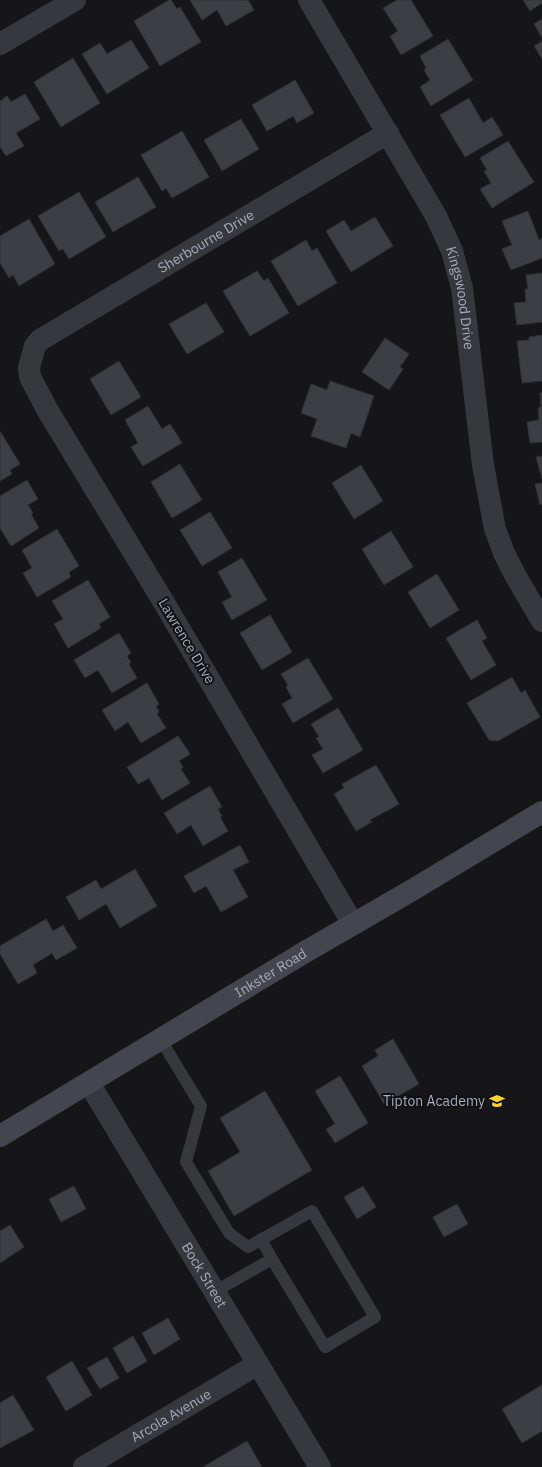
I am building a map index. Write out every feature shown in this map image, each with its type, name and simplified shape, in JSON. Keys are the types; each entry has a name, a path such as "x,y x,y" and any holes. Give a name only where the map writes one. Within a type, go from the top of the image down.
{"main road":[{"name":"Inkster Road","path":"0,1136 89,1084 304,952 542,812"}],"street":[{"path":"0,44 75,0"},
{"name":"Kingswood Drive","path":"309,0 436,216 452,251 462,288 483,465 495,529 504,553 515,575 542,621"},
{"name":"Sherbourne Drive","path":"31,357 35,346 40,340 388,134"},
{"name":"Lawrence Drive","path":"31,357 29,368 30,377 48,411 166,606 353,924"},
{"name":"Bock Street","path":"89,1084 320,1467"},
{"name":"Arcola Avenue","path":"84,1467 258,1364"}],"lane":[{"path":"161,1040 201,1106 186,1162 229,1233 248,1247 261,1239 312,1211 375,1318 325,1347 261,1239"},
{"path":"214,1292 272,1259"}],"building":[{"path":"171,0 177,9 180,7 201,42 160,66 134,21"},
{"path":"190,0 248,0 254,10 226,26 217,10 202,20"},
{"path":"397,0 411,0 433,36 401,55 390,36 398,31 383,8"},
{"path":"523,0 542,0 542,3 530,11"},
{"path":"542,19 542,38 534,24"},
{"path":"448,39 473,80 431,106 420,87 430,80 424,70 426,68 420,56"},
{"path":"131,40 149,68 107,94 82,54 100,43 107,54"},
{"path":"542,41 542,59 534,46"},
{"path":"73,58 100,103 61,127 34,82"},
{"path":"295,80 314,113 297,123 293,116 267,131 252,105"},
{"path":"25,94 40,119 16,133 24,146 6,156 0,147 0,101 7,96 11,102"},
{"path":"469,98 483,123 492,117 503,135 465,157 440,115"},
{"path":"241,119 259,149 222,171 204,140"},
{"path":"182,131 209,177 172,198 166,188 162,191 141,155"},
{"path":"508,141 534,182 492,208 480,189 491,183 484,171 487,170 480,158"},
{"path":"138,177 156,207 113,232 95,202"},
{"path":"79,192 106,237 69,259 63,249 59,251 38,216"},
{"path":"528,211 539,240 542,238 542,258 511,270 502,249 512,245 502,221"},
{"path":"375,217 393,246 351,272 326,231 344,220 351,231"},
{"path":"29,219 55,264 19,286 13,275 9,278 0,263 0,236"},
{"path":"306,240 312,251 317,248 337,283 298,306 271,261"},
{"path":"257,271 264,281 268,278 289,313 250,336 223,291"},
{"path":"542,273 542,322 517,325 514,303 526,302 525,289 528,289 526,275"},
{"path":"206,303 224,332 187,354 169,324"},
{"path":"542,335 542,381 522,383 517,341 529,340 529,337"},
{"path":"385,338 409,354 400,367 403,369 389,390 362,372"},
{"path":"119,361 141,397 111,415 90,379"},
{"path":"330,381 374,396 360,437 351,433 346,448 311,436 317,419 301,413 311,384 327,390"},
{"path":"540,393 542,393 542,442 530,443 527,422 539,420 538,408 541,407"},
{"path":"148,406 162,429 170,424 182,443 143,466 131,447 138,443 125,420"},
{"path":"0,431 20,464 10,470 12,474 0,481"},
{"path":"542,456 542,479 536,457"},
{"path":"180,464 202,500 172,518 151,482"},
{"path":"361,465 383,501 354,519 332,483"},
{"path":"27,480 38,499 28,505 39,528 11,546 0,528 0,496"},
{"path":"542,483 542,504 540,505 535,484"},
{"path":"210,512 232,548 202,566 180,530"},
{"path":"57,529 79,566 69,572 71,577 37,597 23,573 32,568 22,550"},
{"path":"391,531 413,567 384,585 362,549"},
{"path":"242,558 267,600 232,620 222,602 232,597 218,572"},
{"path":"437,574 459,610 430,628 408,592"},
{"path":"88,580 110,617 99,624 101,628 68,648 54,624 63,619 52,601"},
{"path":"270,615 292,652 262,670 240,633"},
{"path":"477,620 487,638 482,641 496,665 471,680 446,638"},
{"path":"119,633 131,653 127,656 131,662 129,664 137,678 112,693 98,670 85,678 74,660"},
{"path":"308,658 333,699 293,723 282,704 292,698 286,687 288,685 281,674"},
{"path":"512,677 521,693 525,690 540,717 498,741 489,740 467,703"},
{"path":"147,683 159,704 156,706 159,712 157,714 166,728 141,743 128,722 115,731 102,710"},
{"path":"338,708 363,750 323,773 312,755 323,749 316,738 319,737 311,724"},
{"path":"178,736 190,754 179,761 183,767 181,769 190,783 162,800 149,778 138,784 127,767"},
{"path":"376,765 399,804 370,820 372,822 356,831 334,794 344,788 342,784"},
{"path":"210,786 222,807 218,809 222,816 220,817 228,831 203,846 191,825 177,834 164,813"},
{"path":"240,845 249,862 233,870 248,897 221,912 206,886 194,893 184,876"},
{"path":"135,869 157,906 120,928 106,904 79,920 66,897 96,880 101,889"},
{"path":"46,919 53,931 63,925 77,948 56,960 52,953 33,965 37,973 18,984 0,954 0,946"},
{"path":"393,1039 419,1084 384,1104 362,1066 378,1056 375,1050"},
{"path":"340,1076 368,1123 335,1143 326,1129 335,1124 315,1091"},
{"path":"265,1091 312,1170 234,1216 208,1171 240,1152 220,1118"},
{"path":"74,1186 86,1209 61,1222 49,1199"},
{"path":"363,1186 376,1207 357,1219 344,1197"},
{"path":"457,1204 468,1224 444,1237 433,1217"},
{"path":"10,1225 24,1247 0,1263 0,1231"},
{"path":"168,1318 180,1339 154,1355 142,1333"},
{"path":"133,1336 147,1361 127,1373 113,1348"},
{"path":"107,1357 119,1378 100,1389 87,1368"},
{"path":"72,1361 92,1395 66,1411 46,1377"},
{"path":"542,1385 542,1431 522,1443 502,1409"},
{"path":"13,1395 34,1430 0,1448 0,1403"},
{"path":"247,1441 262,1467 203,1467"}],"place":[{"name":"Tipton Academy","path":"497,1101"}]}
